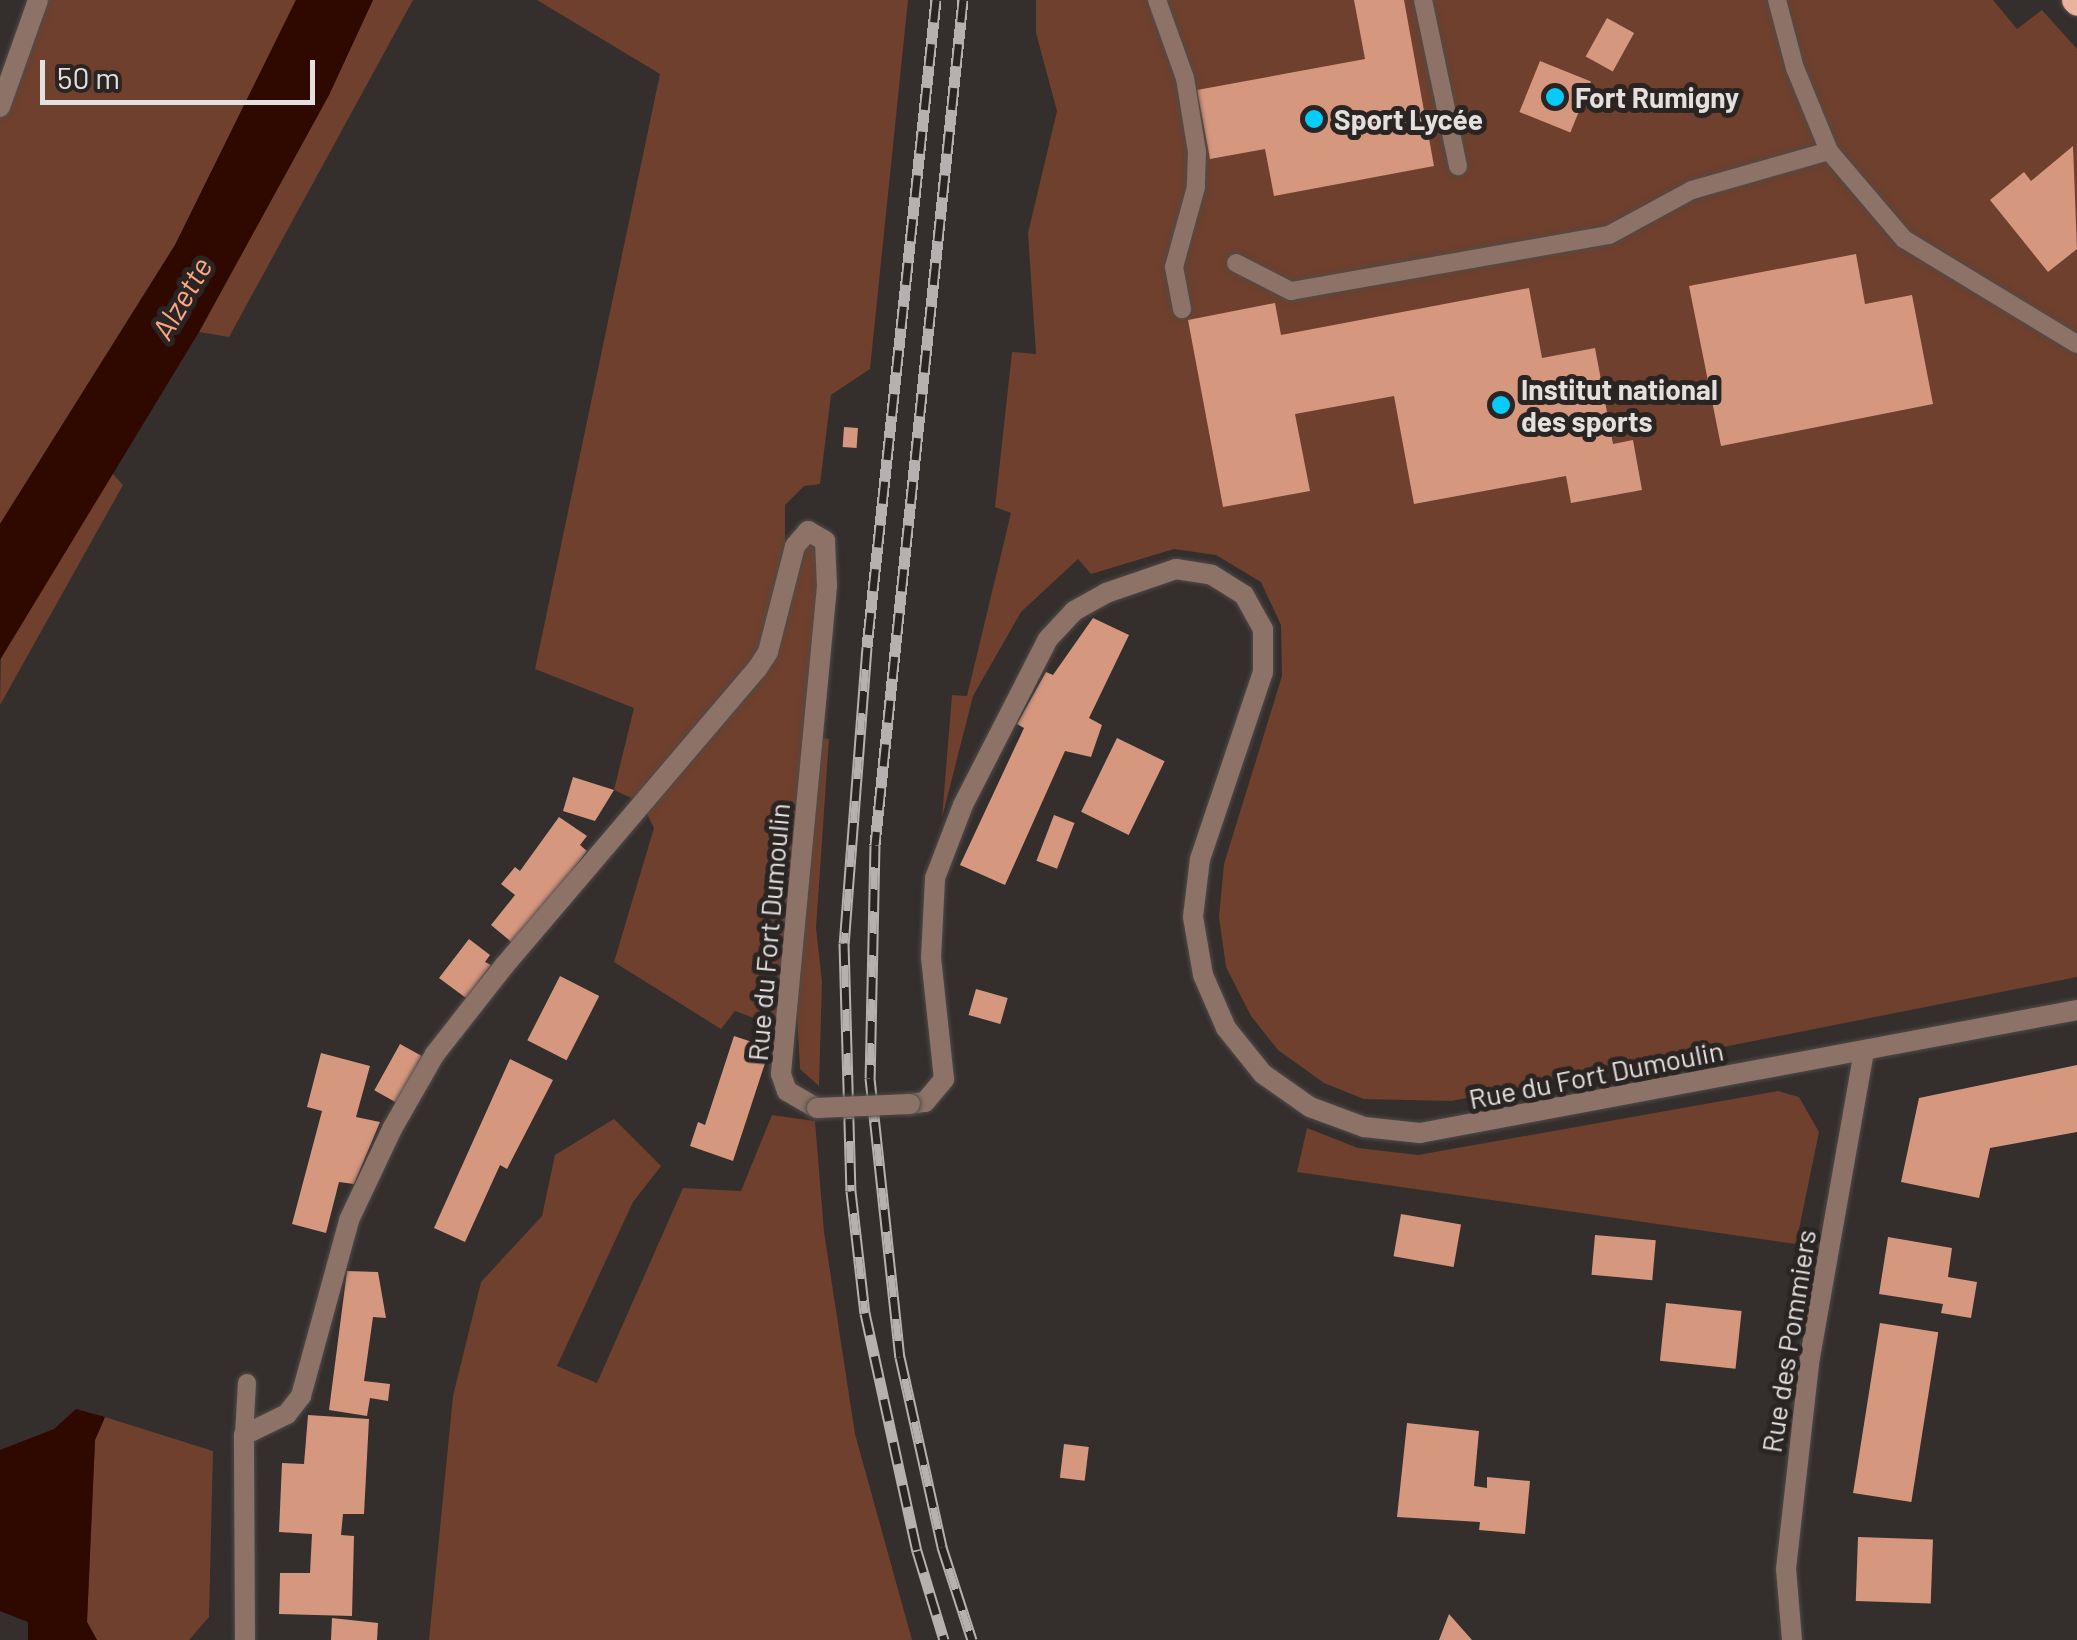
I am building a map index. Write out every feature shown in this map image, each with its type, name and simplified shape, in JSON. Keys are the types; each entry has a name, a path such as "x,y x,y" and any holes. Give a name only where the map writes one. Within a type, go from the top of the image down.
{"street":[{"path":"0,107 38,0"},
{"name":"Rue du Fort Dumoulin","path":"244,1435 287,1414 301,1396 349,1220 435,1054 757,669 771,642 795,546 808,530 825,541 827,586 781,1074 787,1091 817,1108 925,1102 944,1079 931,958 935,878 956,823 1048,638 1074,611 1106,593 1176,569 1212,575 1244,595 1262,629 1263,672 1200,859 1194,917 1202,975 1226,1028 1263,1074 1310,1108 1364,1127 1420,1133 2077,1010"},
{"name":"Rue des Pommiers","path":"1792,1640 1786,1569 1809,1363 1864,1052"},
{"path":"244,1435 245,1640"}],"lane":[{"path":"1157,0 1185,78 1197,152 1196,188 1174,267 1182,309"},
{"path":"1443,0 1424,3 1458,166"},
{"path":"1777,0 1795,68 1829,151 1904,240 2077,344"},
{"path":"1236,264 1290,291 1609,235 1692,190 1829,151"},
{"path":"244,1435 247,1383"}],"shaded area":[{"path":"38,0 296,0 175,245 0,524 0,107"},
{"path":"373,0 413,0 229,337 199,332 329,95"},
{"path":"537,0 908,0 870,369 831,395 820,484 804,486 785,505 785,576 795,546 819,533 815,737 829,739 816,928 822,982 819,1086 800,1069 795,978 786,1030 735,1011 721,1029 614,962 654,828 642,803 614,790 634,708 535,669 660,74"},
{"path":"1036,0 1993,0 2017,29 2042,10 2077,49 2077,977 1451,1101 1364,1099 1324,1083 1278,1050 1251,1016 1226,967 1219,917 1224,864 1282,676 1281,625 1261,582 1216,555 1174,549 1091,574 1078,559 1021,612 973,696 942,818 952,695 967,696 1011,513 995,507 1012,352 1036,354 1028,233 1057,111 1036,33"},
{"path":"110,471 123,485 0,705 1,657"},
{"path":"1778,1091 1799,1097 1819,1132 1796,1244 1297,1172 1307,1128 1358,1148 1418,1155"},
{"path":"772,1115 815,1121 824,1232 855,1434 912,1640 429,1640 453,1396 481,1282 542,1216 555,1155 614,1119 661,1166 633,1202 557,1366 597,1383 683,1188 741,1191"},
{"path":"105,1417 213,1451 209,1617 189,1640 97,1640 87,1622 95,1440"}],"water":[{"name":"Alzette","path":"296,0 373,0 329,95 199,332 0,660 0,524 175,245"},
{"path":"76,1409 105,1417 95,1440 87,1622 97,1640 28,1640 28,1622 0,1611 0,1450 54,1429"}],"building":[{"name":"Sport Lycée","path":"1354,0 1404,0 1434,166 1274,196 1265,149 1210,159 1197,90 1365,59"},
{"path":"1607,18 1634,33 1613,72 1586,56"},
{"name":"Fort Rumigny","path":"1540,61 1591,82 1570,133 1519,112"},
{"path":"2073,146 2077,249 2048,272 1990,200 2024,172 2031,181"},
{"path":"1856,254 1865,304 1912,295 1933,404 1721,446 1689,286"},
{"name":"Institut national des sports","path":"1529,288 1542,358 1595,348 1613,444 1633,440 1642,490 1571,503 1566,476 1414,504 1394,396 1295,414 1310,491 1223,507 1188,320 1275,303 1281,335"},
{"path":"844,427 858,428 857,448 843,447"},
{"path":"1093,618 1129,635 1089,718 1102,725 1091,757 1065,751 1005,885 960,865 1024,728 1017,724 1046,672 1053,675"},
{"path":"1117,738 1165,761 1129,835 1081,812"},
{"path":"573,777 614,790 595,821 563,811"},
{"path":"1054,815 1075,823 1057,869 1036,861"},
{"path":"559,817 587,836 580,845 587,851 515,945 491,925 515,895 501,884 515,867 520,871"},
{"path":"469,939 490,955 485,962 491,965 466,998 439,978"},
{"path":"560,976 599,996 567,1060 527,1040"},
{"path":"976,989 1008,998 1000,1024 969,1015"},
{"path":"734,1036 770,1048 733,1161 690,1146 698,1122 705,1125"},
{"path":"400,1044 422,1056 396,1102 374,1090"},
{"path":"321,1053 370,1066 356,1117 380,1122 354,1184 339,1182 326,1233 292,1224 322,1111 307,1107"},
{"path":"510,1059 553,1080 507,1169 500,1165 465,1242 434,1228"},
{"path":"2077,1065 2077,1132 1990,1148 1979,1198 1901,1182 1919,1098"},
{"path":"1401,1214 1461,1225 1454,1267 1394,1256"},
{"path":"1595,1235 1656,1240 1652,1280 1592,1275"},
{"path":"1888,1237 1952,1248 1948,1277 1977,1282 1971,1318 1941,1313 1943,1304 1879,1294"},
{"path":"347,1271 378,1272 386,1318 373,1317 364,1381 390,1384 388,1401 370,1398 367,1416 329,1410"},
{"path":"1666,1303 1742,1311 1736,1369 1660,1361"},
{"path":"1880,1323 1938,1332 1911,1502 1853,1493"},
{"path":"308,1415 369,1419 364,1514 343,1514 341,1535 354,1536 352,1616 279,1614 280,1573 310,1573 312,1534 279,1532 282,1463 304,1464"},
{"path":"1407,1423 1479,1431 1474,1486 1487,1488 1487,1477 1530,1481 1525,1534 1479,1530 1480,1522 1397,1517"},
{"path":"1064,1444 1089,1447 1085,1481 1060,1478"},
{"path":"1858,1537 1933,1540 1931,1604 1856,1601"},
{"path":"1449,1614 1472,1640 1439,1640"},
{"path":"332,1618 378,1623 377,1640 331,1640"}],"railway":[{"path":"936,0 867,647 844,943 851,1191 865,1313 917,1551 944,1640"},
{"path":"963,0 875,845 870,1078 900,1357 942,1547 972,1640"}],"place":[{"name":"Fort Rumigny","path":"1555,97"},
{"name":"Sport Lycée","path":"1314,119"},
{"name":"Institut national des sports","path":"1501,405"}]}
